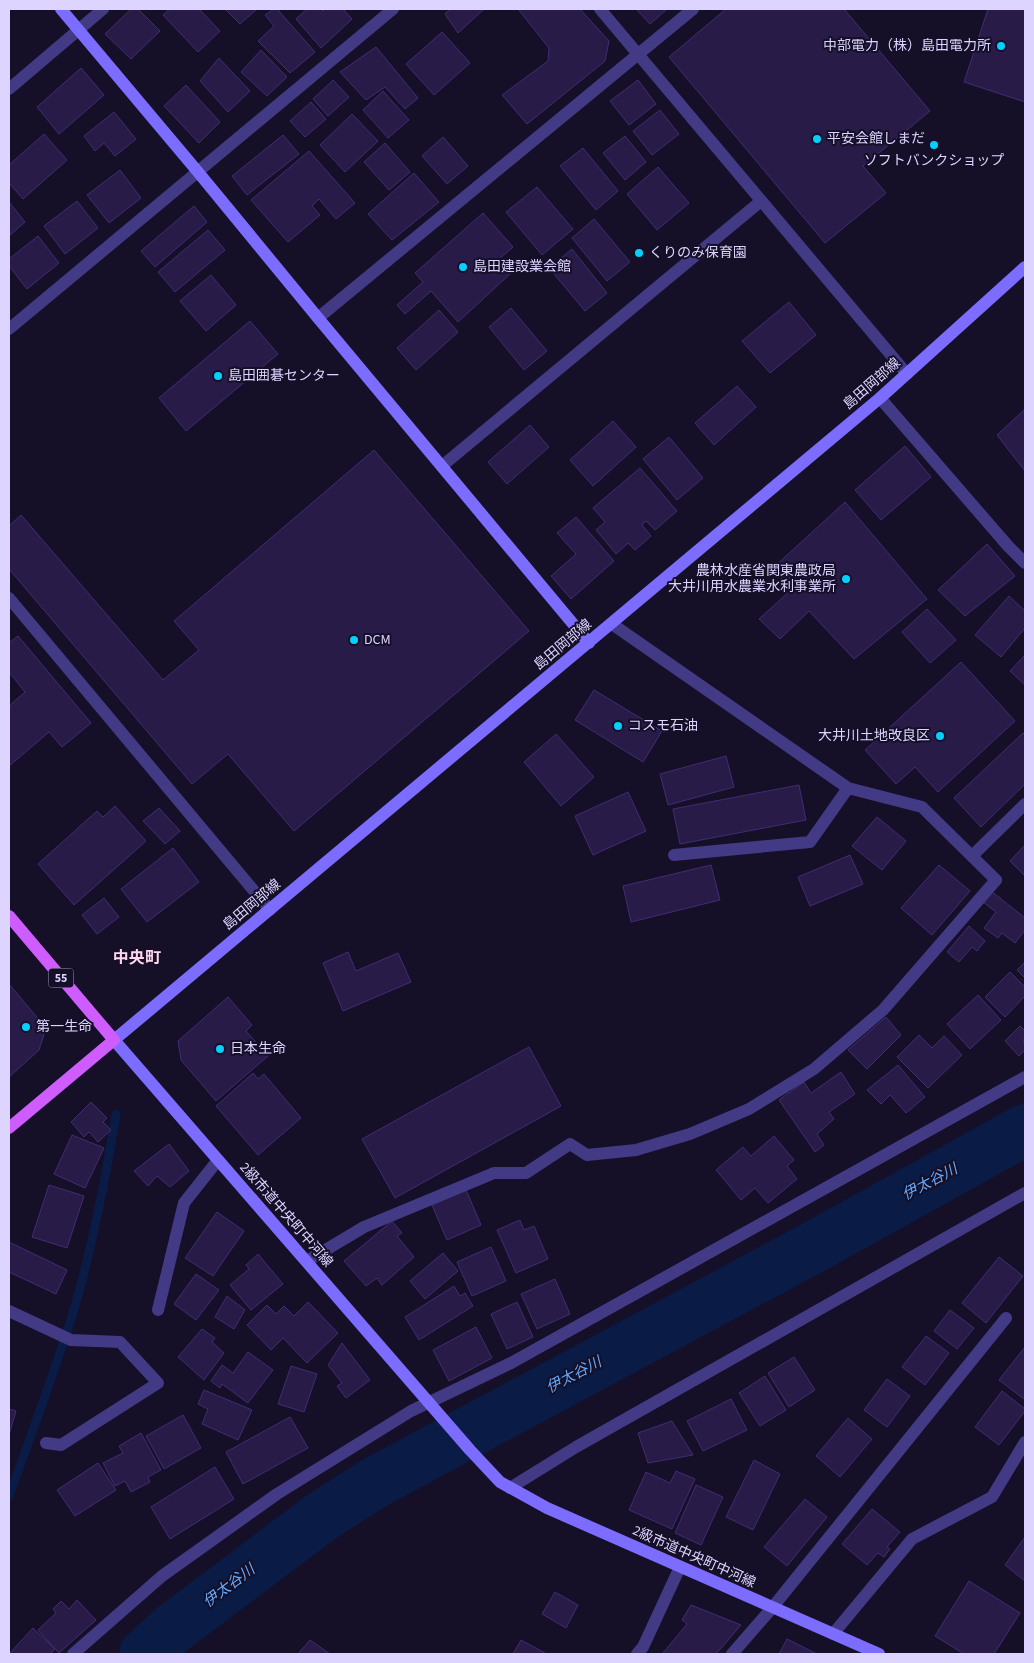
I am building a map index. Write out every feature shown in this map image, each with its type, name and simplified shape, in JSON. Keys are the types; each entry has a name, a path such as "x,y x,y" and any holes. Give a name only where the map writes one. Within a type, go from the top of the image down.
{"main road":[{"name":"55","path":"9,916 114,1040"},
{"path":"9,1128 114,1040"}],"street":[{"path":"61,9 589,643"},
{"path":"9,89 103,9"},
{"path":"9,329 393,9"},
{"path":"600,9 907,374"},
{"path":"318,318 693,9"},
{"path":"442,466 761,201"},
{"name":"島田岡部線","path":"114,1040 880,398 1025,266"},
{"path":"880,398 1008,546 1025,562"},
{"path":"9,598 270,910"},
{"path":"307,1261 364,1226 494,1173 526,1173 570,1144 587,1156 636,1150 690,1134 750,1109 814,1069 883,1010 996,880 922,807 848,788 612,624"},
{"path":"674,855 810,842 848,788"},
{"path":"972,856 1025,804"},
{"name":"2級市道中央町中河線","path":"114,1040 307,1261 431,1407 505,1485 547,1508 879,1654"},
{"path":"73,1654 162,1576 277,1494 411,1411 431,1407 1025,1077"},
{"path":"158,1310 184,1203 218,1160"},
{"path":"505,1485 576,1447 1025,1193"},
{"path":"9,1311 70,1340 120,1342 158,1383 61,1445 46,1443"},
{"path":"732,1654 772,1608 1006,1318"},
{"path":"833,1634 912,1539 992,1496 1025,1442"},
{"path":"637,1654 644,1647 680,1567"}],"building":[{"path":"131,9 138,9 160,31 131,59 105,34"},
{"path":"170,9 199,9 220,31 198,52 163,15"},
{"path":"225,9 257,9 240,24"},
{"path":"277,9 315,52 290,73 258,41 274,26 265,15"},
{"path":"307,9 321,9 323,11 325,9 343,9 352,19 321,48 296,19"},
{"path":"450,9 484,9 458,33 445,14"},
{"path":"518,9 580,9 609,41 605,61 527,124 502,95 548,61 549,48"},
{"path":"636,9 667,9 650,24"},
{"name":"平安会館しまだ","path":"726,9 844,9 930,111 863,166 886,193 825,243 669,57"},
{"name":"中部電力（株）島田電力所","path":"988,9 1025,9 1025,102 964,82"},
{"path":"442,32 470,63 434,95 406,64"},
{"path":"376,47 418,98 405,109 385,87 366,100 340,72"},
{"path":"261,50 287,77 267,96 241,72"},
{"path":"219,58 250,91 228,112 200,81"},
{"path":"81,68 104,95 59,134 37,107"},
{"path":"333,80 349,97 328,116 313,99"},
{"path":"638,80 656,104 629,125 610,101"},
{"path":"186,85 220,122 199,143 164,106"},
{"path":"383,91 409,120 388,138 363,110"},
{"path":"311,102 326,119 305,137 290,121"},
{"path":"660,110 679,134 652,155 633,131"},
{"path":"114,112 136,139 115,156 104,143 95,151 84,136"},
{"path":"352,114 378,141 345,172 320,145"},
{"path":"44,134 67,160 23,199 9,183 9,165"},
{"path":"283,135 299,154 247,195 232,176"},
{"path":"625,136 646,162 625,180 603,153"},
{"path":"443,137 468,166 447,184 422,156"},
{"path":"385,143 410,172 389,190 364,162"},
{"path":"583,148 618,191 596,210 560,166"},
{"path":"309,151 355,203 336,219 319,199 312,206 320,215 288,242 251,200"},
{"path":"658,167 689,203 657,230 627,194"},
{"path":"120,170 141,198 109,223 87,195"},
{"path":"414,173 439,202 392,240 368,214"},
{"path":"537,187 573,229 542,255 506,212"},
{"path":"77,201 98,228 65,254 44,226"},
{"path":"9,202 25,222 9,236"},
{"path":"194,206 207,222 155,267 141,251"},
{"name":"島田建設業会館","path":"483,213 513,247 498,260 510,274 458,322 431,291 405,314 397,305 423,282 415,273"},
{"path":"594,219 630,262 607,281 572,238"},
{"path":"208,230 225,250 175,292 158,272"},
{"path":"38,236 59,263 27,289 9,266 9,259"},
{"path":"572,249 607,293 585,311 549,268"},
{"path":"211,275 236,305 206,331 180,301"},
{"path":"789,302 816,335 770,373 742,341"},
{"path":"511,308 547,351 524,370 489,327"},
{"path":"439,310 458,332 416,370 397,348"},
{"name":"島田囲碁センター","path":"250,321 278,354 186,431 159,398"},
{"path":"737,386 756,407 714,445 695,423"},
{"path":"1025,409 1025,471 997,435"},
{"path":"613,421 636,447 593,486 570,460"},
{"path":"530,425 549,447 507,484 488,462"},
{"path":"669,437 703,478 677,500 643,459"},
{"path":"905,446 931,477 881,520 855,490"},
{"name":"DCM","path":"374,450 529,631 294,831 228,754 192,784 9,569 9,526 21,515 163,680 199,650 174,621"},
{"path":"640,468 677,511 655,530 646,521 642,525 651,536 635,550 628,543 616,554 596,530 605,522 593,508"},
{"name":"農林水産省関東農政局 大井川用水農業水利事業所","path":"845,502 927,599 854,659 809,611 780,639 759,619 791,590 773,568"},
{"path":"576,517 614,561 571,599 551,576 576,554 557,533"},
{"path":"987,544 1015,576 965,616 938,590"},
{"path":"1009,596 1025,611 1025,628 1001,657 975,635"},
{"path":"927,609 956,640 930,663 902,632"},
{"path":"18,636 91,723 62,747 49,732 9,766 9,706 25,692 9,672 9,643"},
{"path":"1025,655 1025,685 1010,671"},
{"name":"大井川土地改良区","path":"961,662 1015,721 938,792 915,767 896,784 865,750"},
{"name":"コスモ石油","path":"594,690 662,731 643,762 575,720"},
{"path":"1023,733 1025,735 1025,784 981,827 954,798"},
{"path":"556,734 594,777 561,806 524,762"},
{"path":"726,756 734,787 668,805 660,774"},
{"path":"799,785 806,820 680,844 673,809"},
{"path":"628,792 646,831 593,855 575,816"},
{"path":"115,806 146,841 74,905 38,864 97,811 103,817"},
{"path":"159,808 180,831 165,844 143,821"},
{"path":"877,817 906,841 882,870 852,846"},
{"path":"1025,845 1025,876 1010,861"},
{"path":"173,848 199,882 147,922 121,889"},
{"path":"850,855 863,884 810,906 798,877"},
{"path":"711,865 720,900 631,922 623,886"},
{"path":"939,865 970,891 932,935 901,908"},
{"path":"991,891 1025,918 1025,930 1015,943 1002,933 998,938 984,928 996,912 983,902"},
{"path":"104,898 119,917 97,934 82,915"},
{"path":"969,926 985,941 977,951 972,947 959,962 947,952"},
{"path":"348,952 356,971 398,953 411,982 343,1011 323,963"},
{"path":"1025,962 1025,978 1017,970"},
{"path":"1010,972 1025,987 1025,996 1005,1017 985,997"},
{"name":"第一生命","path":"9,984 41,1022 45,1031 39,1050 9,1077"},
{"path":"978,995 1001,1020 970,1049 947,1024"},
{"name":"日本生命","path":"228,997 252,1025 246,1031 268,1056 216,1101 181,1060 178,1041"},
{"path":"886,1017 901,1035 867,1069 848,1050"},
{"path":"1020,1026 1025,1031 1025,1050 1019,1056 1005,1041"},
{"path":"919,1035 932,1048 944,1036 962,1055 928,1088 897,1057"},
{"path":"529,1047 561,1106 395,1198 362,1139"},
{"path":"898,1065 925,1097 906,1113 890,1095 881,1104 867,1090"},
{"path":"841,1072 855,1094 829,1112 834,1119 817,1134 824,1145 815,1152 779,1100 804,1082 811,1093"},
{"path":"253,1073 258,1079 264,1074 301,1118 258,1155 216,1106"},
{"path":"91,1102 107,1118 103,1122 111,1130 98,1142 89,1132 84,1137 71,1122"},
{"path":"72,1135 104,1148 85,1188 54,1174"},
{"path":"774,1136 794,1160 787,1166 797,1179 768,1203 755,1188 741,1200 716,1170 743,1147 751,1156"},
{"path":"169,1144 189,1171 170,1187 157,1176 148,1186 134,1171"},
{"path":"49,1185 84,1196 67,1248 32,1237"},
{"path":"466,1190 481,1225 447,1240 432,1205"},
{"path":"217,1212 244,1231 213,1276 185,1258"},
{"path":"520,1220 524,1230 534,1226 548,1259 516,1273 497,1230"},
{"path":"392,1221 402,1233 397,1236 414,1257 382,1285 377,1278 366,1286 344,1261"},
{"path":"9,1242 67,1270 56,1294 9,1272"},
{"path":"491,1247 506,1281 472,1296 457,1262"},
{"path":"443,1253 458,1271 425,1299 410,1281"},
{"path":"258,1254 283,1284 251,1310 230,1285 249,1269 246,1265"},
{"path":"999,1257 1023,1276 986,1323 962,1303"},
{"path":"196,1274 219,1290 196,1320 174,1304"},
{"path":"555,1279 570,1314 537,1329 521,1294"},
{"path":"454,1286 460,1296 465,1293 473,1306 419,1340 405,1317"},
{"path":"227,1296 245,1310 234,1329 215,1317"},
{"path":"308,1302 338,1333 307,1363 283,1338 271,1350 247,1325 267,1305 276,1314 284,1306 294,1316"},
{"path":"517,1302 533,1337 507,1349 491,1314"},
{"path":"950,1310 974,1328 957,1349 934,1331"},
{"path":"476,1327 492,1358 449,1381 433,1350"},
{"path":"202,1329 215,1338 212,1342 224,1353 204,1380 178,1357"},
{"path":"926,1336 949,1353 925,1385 902,1367"},
{"path":"342,1343 370,1380 346,1398 337,1386 342,1383 328,1365"},
{"path":"1025,1347 1025,1398 1024,1399 999,1380"},
{"path":"248,1352 273,1370 248,1403 222,1384 220,1388 211,1381 222,1365 233,1373"},
{"path":"794,1357 815,1390 789,1407 768,1373"},
{"path":"291,1366 317,1374 304,1412 278,1404"},
{"path":"765,1376 786,1410 760,1426 739,1393"},
{"path":"887,1379 910,1396 887,1427 864,1410"},
{"path":"204,1390 252,1410 238,1440 202,1424 208,1409 198,1404"},
{"path":"1002,1391 1025,1409 1025,1411 999,1445 975,1427"},
{"path":"731,1399 747,1430 703,1451 687,1421"},
{"path":"9,1409 16,1411 9,1435"},
{"path":"183,1415 201,1448 164,1469 146,1436"},
{"path":"290,1417 308,1448 243,1484 226,1452"},
{"path":"848,1418 872,1439 840,1477 816,1456"},
{"path":"672,1421 693,1455 648,1463 638,1433"},
{"path":"141,1433 161,1470 148,1477 150,1482 131,1492 125,1481 115,1486 103,1463 123,1453 119,1446"},
{"path":"754,1460 780,1474 753,1530 726,1517"},
{"path":"98,1463 116,1490 75,1516 57,1490"},
{"path":"215,1467 234,1499 170,1539 151,1507"},
{"path":"676,1471 695,1479 672,1529 629,1510 646,1472 670,1483"},
{"path":"696,1485 723,1497 701,1545 675,1533"},
{"path":"805,1499 827,1517 787,1566 764,1547"},
{"path":"872,1509 900,1532 887,1547 890,1549 884,1557 878,1553 867,1565 842,1544"},
{"path":"1025,1537 1025,1581 1005,1565"},
{"path":"969,1581 1020,1613 994,1654 964,1654 935,1636"},
{"path":"555,1592 578,1605 566,1628 542,1614"},
{"path":"77,1600 96,1620 59,1653 38,1630 56,1613 53,1609 61,1601 69,1609"},
{"path":"691,1605 741,1625 716,1654 664,1654 687,1624 682,1620"},
{"path":"33,1628 55,1649 50,1654 9,1654"},
{"path":"787,1639 817,1654 779,1654"},
{"path":"310,1640 330,1654 298,1654"},
{"path":"521,1640 545,1653 513,1654"}],"waterway":[{"path":"9,1496 72,1316 97,1216 116,1114"},
{"name":"伊太谷川","path":"145,1654 171,1630 321,1517 376,1482 814,1247 1025,1130"}],"place":[{"name":"中部電力（株）島田電力所","path":"1001,46"},
{"name":"平安会館しまだ","path":"817,139"},
{"name":"ソフトバンクショップ","path":"934,145"},
{"name":"くりのみ保育園","path":"639,253"},
{"name":"島田建設業会館","path":"463,267"},
{"name":"島田囲碁センター","path":"218,376"},
{"name":"農林水産省関東農政局 大井川用水農業水利事業所","path":"846,579"},
{"name":"DCM","path":"354,640"},
{"name":"コスモ石油","path":"618,726"},
{"name":"大井川土地改良区","path":"940,736"},
{"name":"第一生命","path":"26,1027"},
{"name":"日本生命","path":"220,1049"}],"district":[{"name":"中央町","path":"137,958"}]}
